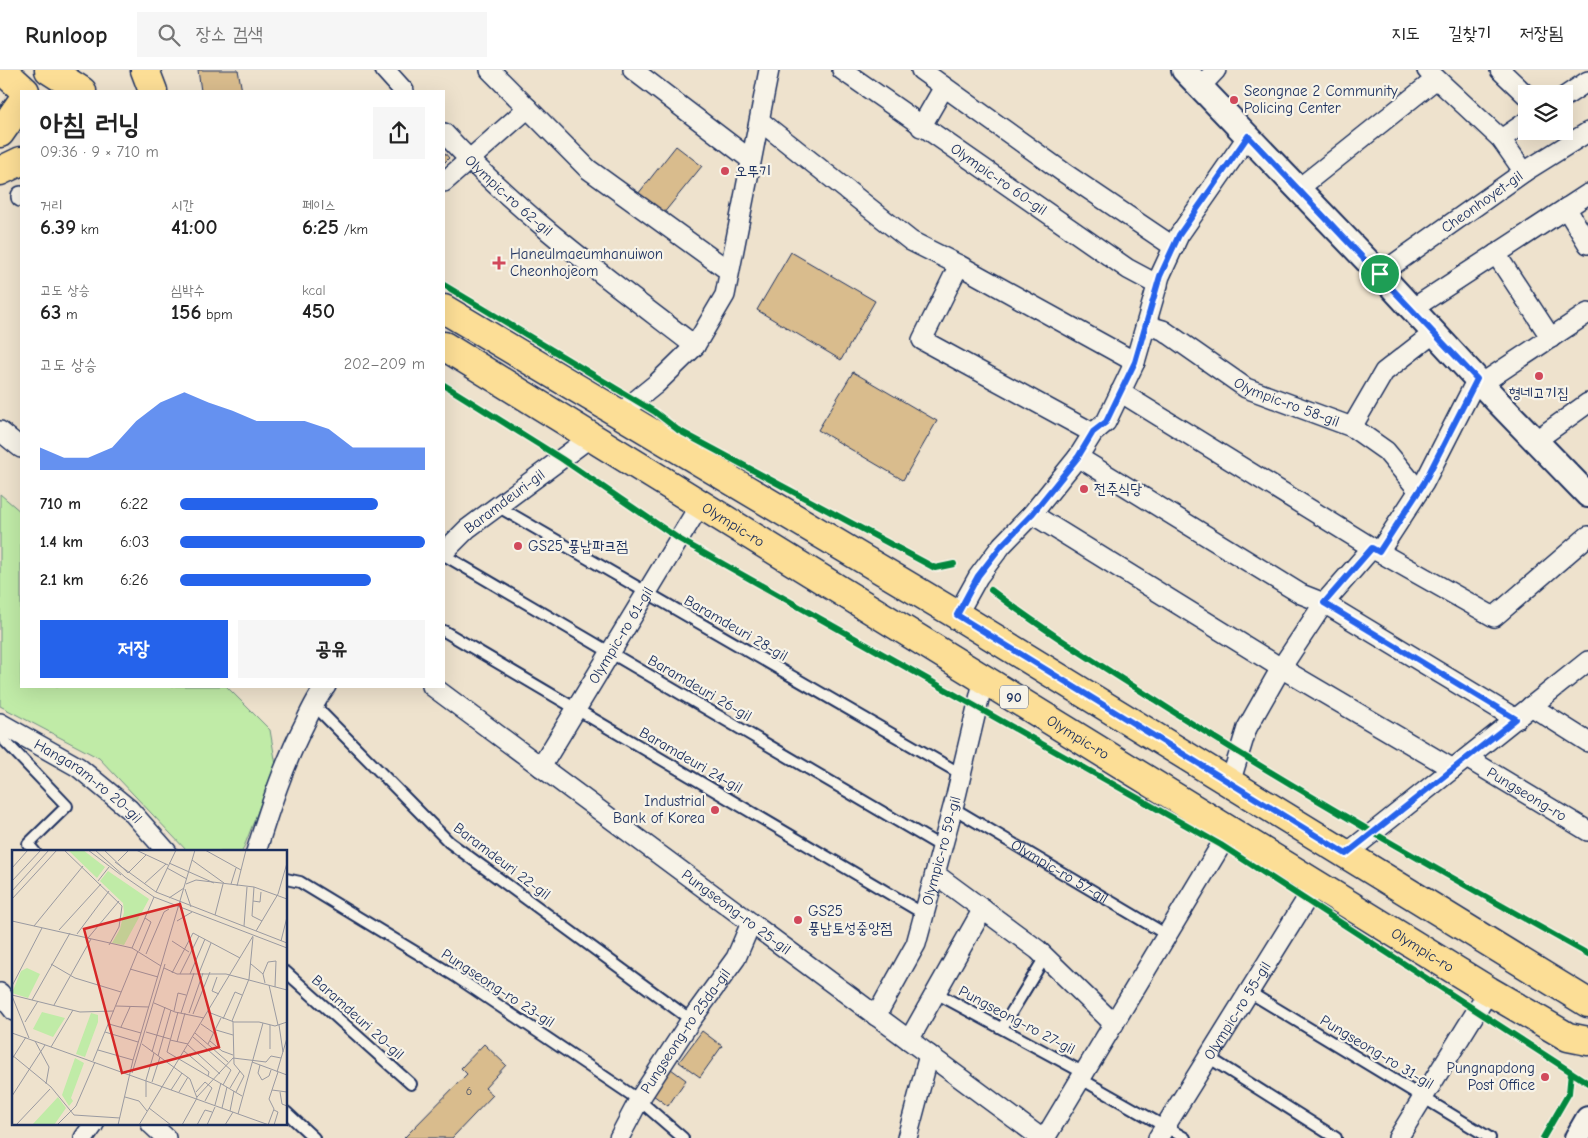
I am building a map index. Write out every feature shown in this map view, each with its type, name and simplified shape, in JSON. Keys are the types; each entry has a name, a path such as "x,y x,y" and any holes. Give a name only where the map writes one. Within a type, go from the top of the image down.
{"main road":[{"path":"2,70 24,90"},
{"path":"30,90 47,70 80,90"},
{"path":"145,70 153,90"},
{"path":"0,133 20,104"},
{"path":"0,171 20,161"},
{"path":"445,310 957,615 1588,1003"},
{"name":"Olympic-ro","path":"445,347 1489,991 1568,1037 1588,1041"}],"street":[{"path":"385,70 403,90"},
{"path":"490,70 588,169 729,270"},
{"path":"633,70 751,160"},
{"path":"618,414 656,384 695,346 724,295 769,70"},
{"name":"Olympic-ro 60-gil","path":"842,70 921,127 1128,269 1158,285"},
{"path":"921,70 1063,172 1174,246"},
{"path":"1184,70 1208,79 1248,136 1588,495"},
{"path":"1500,70 1518,87"},
{"path":"1298,189 1431,74 1501,139 1524,172"},
{"path":"1573,91 1588,81"},
{"path":"921,127 944,87"},
{"path":"445,181 528,108"},
{"path":"760,121 911,241 960,265 1135,362"},
{"path":"1501,139 1518,127"},
{"name":"Cheonhoyet-gil","path":"1380,274 1524,172 1588,132"},
{"name":"Olympic-ro 62-gil","path":"445,134 469,160 532,219 695,346"},
{"path":"957,615 978,576 1002,545 1032,514 1078,457 1093,432 1106,422 1135,362 1158,285 1179,235 1248,136"},
{"path":"1412,309 1588,194"},
{"path":"1566,208 1588,244"},
{"path":"1496,254 1551,338"},
{"path":"960,265 922,340 1093,432"},
{"path":"1230,783 1247,728 1282,668 1324,603 1376,550 1419,491 1479,381 1551,338 1588,313"},
{"name":"Olympic-ro 58-gil","path":"1146,325 1163,330 1246,388 1352,426 1386,451 1419,491"},
{"path":"1352,426 1384,372 1434,333"},
{"path":"1120,392 1376,550 1494,617 1588,536"},
{"path":"1535,441 1588,403"},
{"path":"0,431 20,447"},
{"name":"Baramdeuri-gil","path":"445,552 467,529 592,436"},
{"path":"1078,457 1301,594 1324,603 1516,719"},
{"name":"Olympic-ro 61-gil","path":"540,767 702,504"},
{"path":"1032,514 1282,668 1460,764"},
{"path":"1346,854 1588,661"},
{"name":"Olympic-ro 59-gil","path":"876,1016 916,944 953,808 984,678"},
{"name":"Pungseong-ro 25-gil","path":"435,688 1041,1138"},
{"path":"257,850 289,754 320,692"},
{"path":"1531,706 1588,742"},
{"name":"Hangaram-ro 20-gil","path":"1,729 78,767 129,809 165,850"},
{"name":"Pungseong-ro","path":"1460,764 1588,831"},
{"path":"1045,1138 1230,830"},
{"path":"935,874 1045,957 1114,1024"},
{"name":"Olympic-ro 55-gil","path":"1162,1132 1316,884"},
{"path":"909,1040 983,909"},
{"name":"Pungseong-ro 25da-gil","path":"619,1138 639,1100 691,1020 736,958 751,923"},
{"path":"1398,1138 1489,991"},
{"path":"0,993 12,1008"},
{"path":"911,1136 929,1055"},
{"path":"1577,1138 1588,1119"},
{"path":"84,1138 93,1126"},
{"path":"153,1126 166,1138"}],"lane":[{"name":"Baramdeuri 28-gil","path":"498,506 647,594 961,774"},
{"name":"Baramdeuri 26-gil","path":"445,554 610,653 942,847"},
{"name":"Baramdeuri 24-gil","path":"445,632 924,914"},
{"name":"Baramdeuri 22-gil","path":"320,692 449,842 691,1020"},
{"path":"1,729 67,806 32,848"},
{"name":"Olympic-ro 57-gil","path":"953,808 1167,935"},
{"name":"Pungseong-ro 23-gil","path":"288,879 300,882 455,976 639,1100 683,1138"},
{"path":"1002,1028 1045,957"},
{"name":"Baramdeuri 20-gil","path":"288,974 411,1084"},
{"name":"Pungseong-ro 31-gil","path":"1249,992 1490,1138"},
{"name":"Pungseong-ro 27-gil","path":"936,993 1002,1028 1082,1076 1162,1132 1185,1138"},
{"path":"1208,1057 1336,1138"},
{"path":"288,1114 314,1138"}],"green space":[{"path":"0,494 20,511 20,688 228,688 270,730 276,765 243,850 186,850 99,758 0,706"}],"building":[{"path":"198,70 238,70 242,90 201,90"},
{"path":"676,146 702,166 663,214 638,194"},
{"path":"445,153 449,158 445,162"},
{"path":"791,252 875,301 841,360 757,310"},
{"path":"853,372 937,421 903,480 818,430"},
{"path":"702,1031 722,1046 700,1077 679,1062"},
{"path":"484,1044 506,1065 485,1088 493,1095 452,1138 404,1138 467,1074 461,1068"},
{"path":"671,1069 686,1080 668,1106 653,1095"}],"cycle path":[{"path":"445,286 655,412 678,430 935,568 954,564"},
{"path":"445,386 562,459 679,539 1221,845 1588,1083"},
{"path":"991,590 1072,646 1261,767 1424,862 1588,954"},
{"path":"1543,1138 1569,1093 1571,1072"}],"place":[{"name":"Seongnae 2 Community Policing Center","path":"1234,100"},
{"name":"오뚜기","path":"725,171"},
{"name":"Haneulmaeumhanuiwon Cheonhojeom","path":"499,263"},
{"name":"형네고기집","path":"1539,376"},
{"name":"전주식당","path":"1084,489"},
{"name":"GS25 풍납파크점","path":"518,546"},
{"name":"Industrial Bank of Korea","path":"715,810"},
{"name":"GS25 풍납토성중앙점","path":"798,920"},
{"name":"Pungnapdong Post Office","path":"1545,1077"}],"route":[{"path":"1248,136 1380,274 1477,379 1424,483 1379,552 1372,548 1324,603 1516,719 1346,854 957,615 978,576 1002,545 1032,514 1078,457 1093,432 1106,422 1135,362 1160,276 1179,235 1248,136"}]}
